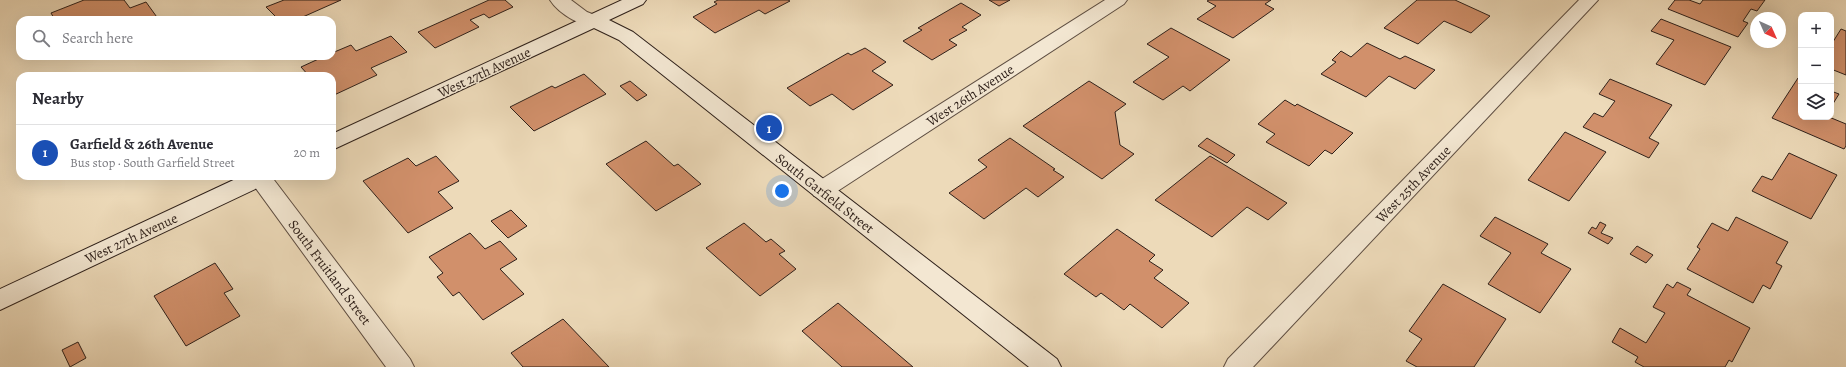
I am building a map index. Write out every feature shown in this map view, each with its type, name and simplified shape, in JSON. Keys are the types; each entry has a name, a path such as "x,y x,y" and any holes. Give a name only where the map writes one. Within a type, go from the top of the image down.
{"street":[{"name":"South Garfield Street","path":"559,0 580,16 610,27 626,36 1048,367"},
{"name":"West 27th Avenue","path":"336,141 637,0"},
{"name":"West 26th Avenue","path":"822,190 1118,0"},
{"name":"West 25th Avenue","path":"1237,367 1589,0"},
{"name":"West 27th Avenue","path":"0,300 255,180"},
{"name":"South Fruitland Street","path":"263,180 401,367"}],"building":[{"path":"84,0 124,0 130,8 146,2 156,16 53,16 51,13"},
{"path":"284,0 341,0 305,16 275,16 266,7"},
{"path":"489,0 505,0 513,7 489,18 484,14 470,20 479,27 435,48 418,32"},
{"path":"718,0 790,1 765,14 759,10 715,33 693,17 717,4 714,2"},
{"path":"989,0 1010,0 999,6"},
{"path":"1271,0 1265,4 1274,9 1233,38 1197,19 1216,6 1207,1"},
{"path":"1417,0 1455,0 1490,16 1471,33 1444,21 1418,44 1384,28"},
{"path":"1675,0 1689,0 1700,4 1703,0 1765,0 1757,11 1751,9 1743,21 1748,23 1738,37 1668,9"},
{"path":"961,3 981,15 962,27 967,30 949,40 957,45 932,60 903,41 922,30 918,28"},
{"path":"1661,19 1731,47 1705,85 1656,64 1674,40 1651,31"},
{"path":"1171,28 1230,60 1190,91 1183,86 1163,100 1133,82 1169,57 1147,44"},
{"path":"1841,29 1846,31 1846,75 1834,70 1834,40"},
{"path":"391,36 407,52 371,68 377,75 336,94 336,72 305,72 301,67 316,60 336,60 336,51 351,45 356,51"},
{"path":"1367,43 1400,59 1405,56 1435,70 1415,89 1389,76 1366,97 1321,74 1336,62 1332,60 1341,51 1351,57"},
{"path":"865,48 886,62 872,71 893,85 853,110 832,94 810,106 787,88 848,53 851,55"},
{"path":"584,74 606,94 534,131 510,107 552,86 555,88"},
{"path":"1798,78 1798,120 1834,119 1846,124 1846,146 1844,149 1772,118"},
{"path":"1610,79 1672,105 1649,138 1659,143 1649,158 1583,127 1594,113 1603,117 1615,101 1599,94"},
{"path":"630,81 647,95 637,101 620,86"},
{"path":"1089,81 1126,104 1115,112 1120,145 1134,154 1102,179 1023,126"},
{"path":"1834,92 1839,94 1834,102"},
{"path":"1285,100 1295,106 1297,104 1353,133 1332,154 1325,150 1309,166 1266,142 1275,134 1258,124"},
{"path":"1565,132 1606,152 1569,201 1528,180"},
{"path":"1010,138 1055,169 1053,170 1064,177 1038,197 1026,188 984,219 949,193 987,167 978,160"},
{"path":"1207,138 1235,155 1227,163 1198,146"},
{"path":"646,141 674,166 678,164 701,184 656,211 606,164"},
{"path":"1789,153 1837,175 1811,219 1752,191 1762,176 1772,180"},
{"path":"436,156 459,181 438,192 453,208 408,233 363,181 408,158 416,166"},
{"path":"1210,156 1287,203 1268,220 1247,207 1212,237 1155,200"},
{"path":"511,210 527,226 508,238 491,221"},
{"path":"1495,217 1548,244 1541,253 1571,269 1540,313 1488,284 1511,253 1480,236"},
{"path":"1736,217 1788,242 1776,263 1782,266 1770,289 1763,285 1753,303 1687,269 1700,249 1697,247 1712,223 1728,231"},
{"path":"1600,222 1606,225 1601,233 1613,238 1608,244 1588,233 1592,227 1596,229"},
{"path":"744,223 766,242 771,239 785,251 779,254 796,269 760,296 706,248"},
{"path":"1117,229 1155,255 1149,261 1163,270 1154,278 1189,303 1162,328 1130,304 1124,310 1101,293 1096,297 1064,274"},
{"path":"470,233 485,249 500,241 517,259 500,269 524,294 483,320 459,292 453,296 437,277 443,273 429,257"},
{"path":"1637,246 1653,255 1646,263 1630,254"},
{"path":"215,263 233,289 224,293 240,316 186,346 154,296"},
{"path":"1677,282 1691,289 1687,295 1750,328 1732,362 1729,360 1725,367 1644,367 1635,362 1638,357 1612,342 1620,328 1646,343 1665,313 1653,307 1667,284 1673,288"},
{"path":"1443,284 1506,319 1474,367 1417,367 1406,361 1422,339 1409,331"},
{"path":"838,303 913,367 842,367 802,331"},
{"path":"563,319 609,367 523,367 511,353"},
{"path":"78,342 86,358 70,367 62,350"}],"place":[{"name":"Garfield & 26th Avenue","path":"769,128"}]}
